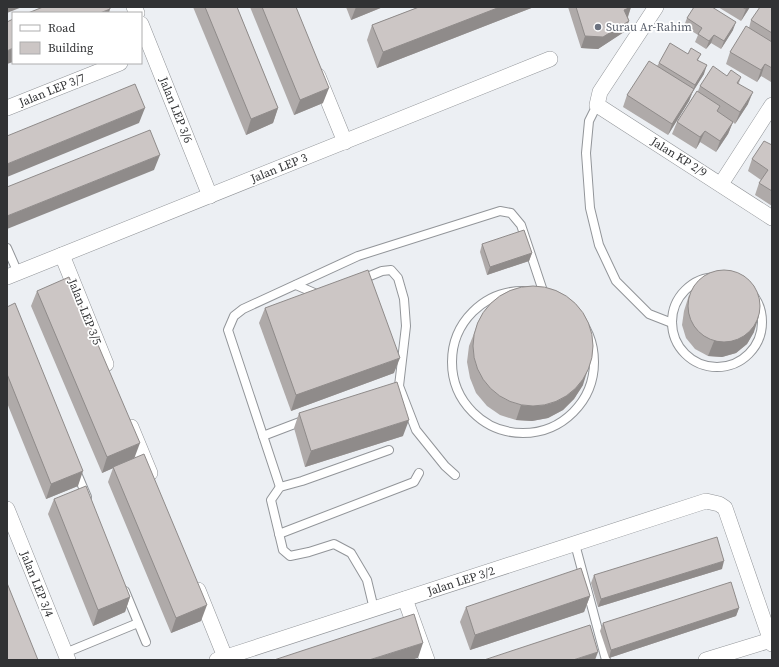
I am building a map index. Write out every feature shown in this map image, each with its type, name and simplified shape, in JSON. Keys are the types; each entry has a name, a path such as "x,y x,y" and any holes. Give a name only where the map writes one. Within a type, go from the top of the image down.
{"street":[{"path":"598,98 656,7"},
{"name":"Jalan LEP 3/6","path":"142,30 146,52 210,196"},
{"name":"Jalan LEP 3","path":"12,275 550,59"},
{"name":"Jalan LEP 3/7","path":"7,108 117,64"},
{"path":"313,64 345,142"},
{"name":"Jalan KP 2/9","path":"598,98 772,218"},
{"path":"721,184 772,105"},
{"name":"Jalan LEP 3/5","path":"62,255 112,378"},
{"path":"126,414 156,487"},
{"name":"Jalan LEP 3/2","path":"228,658 706,501 718,504 725,508 771,642"},
{"name":"Jalan LEP 3/4","path":"8,517 66,656"},
{"path":"192,576 228,658"},
{"path":"405,599 427,660"},
{"path":"706,660 771,642"}],"lane":[{"path":"598,98 589,121 586,153 590,208 599,245 616,281 649,314 672,323"},
{"path":"280,487 228,330 234,316 243,309 358,256 500,211 511,213 521,225 544,294 558,300 571,309 581,321 588,334 593,349 594,364 589,386 578,407 567,418 554,426 540,431 524,433 509,432 494,427 481,420 470,410 461,397 455,383 452,368 452,353 456,338 463,324 473,312 485,302 514,292 529,291 544,294"},
{"path":"7,248 12,275"},
{"path":"352,283 382,271 391,270 398,278 404,299 406,326 395,387 416,430 445,466 455,475"},
{"path":"719,277 739,283 748,289 755,297 762,316 760,337 755,346 740,361 720,367 700,364 683,352 675,338 672,323 677,303 690,287 699,281 719,277"},
{"path":"296,285 318,295 325,293"},
{"path":"263,436 313,418"},
{"path":"374,609 367,580 351,553 334,544 290,556 283,550 271,500 280,487 302,481 389,450"},
{"path":"73,462 90,506"},
{"path":"279,534 414,482 419,473"},
{"path":"575,544 606,660"},
{"path":"123,586 146,642"},
{"path":"66,656 138,623"}],"building":[{"path":"43,7 110,7 110,9 102,12 30,12"},
{"path":"205,7 237,7 278,108 251,119"},
{"path":"262,7 296,7 329,88 300,100"},
{"path":"419,7 500,7 383,52 372,25"},
{"name":"Surau Ar-Rahim","path":"576,7 631,7 624,10 629,21 603,37 585,36"},
{"path":"694,7 712,7 736,22 724,41 714,35 709,41 698,34 702,28 687,18"},
{"path":"760,7 772,7 772,33 751,20"},
{"path":"12,20 12,48 7,51 7,22"},
{"path":"746,26 772,42 772,68 765,64 761,70 730,52"},
{"path":"670,43 688,54 691,48 701,54 697,60 707,65 695,85 659,63"},
{"path":"649,61 694,89 672,124 627,95"},
{"path":"713,66 727,76 731,70 741,77 737,83 753,92 740,112 700,86"},
{"path":"135,84 145,108 7,164 7,136"},
{"path":"697,91 720,106 717,111 733,122 720,141 705,131 700,137 677,122"},
{"path":"150,130 160,155 7,216 7,187"},
{"path":"764,141 772,145 772,191 759,183 768,170 752,159"},
{"path":"524,230 532,253 490,267 482,244"},
{"path":"368,270 400,358 296,395 265,308"},
{"path":"724,270 744,276 754,286 760,306 754,326 744,336 724,342 704,336 694,326 688,306 694,286 704,276"},
{"path":"69,277 140,443 107,457 37,291"},
{"path":"533,286 545,287 556,291 566,296 575,304 583,313 588,323 592,334 592,358 588,369 583,379 575,388 566,396 556,401 545,405 533,406 521,405 510,401 500,396 491,388 483,379 478,369 474,358 473,346 474,334 478,323 483,313 491,304 500,296 510,291 521,287"},
{"path":"15,303 83,471 51,484 7,374 7,307"},
{"path":"397,382 409,420 311,451 299,413"},
{"path":"144,454 207,605 176,618 113,467"},
{"path":"86,486 130,597 98,610 54,499"},
{"path":"717,537 724,561 601,599 594,575"},
{"path":"581,568 590,596 475,635 466,607"},
{"path":"731,582 739,608 611,650 603,623"},
{"path":"7,583 38,660 7,659"},
{"path":"414,614 423,643 369,660 274,660"},
{"path":"590,625 598,652 573,660 484,660"}],"place":[{"name":"Surau Ar-Rahim","path":"598,27"}]}
